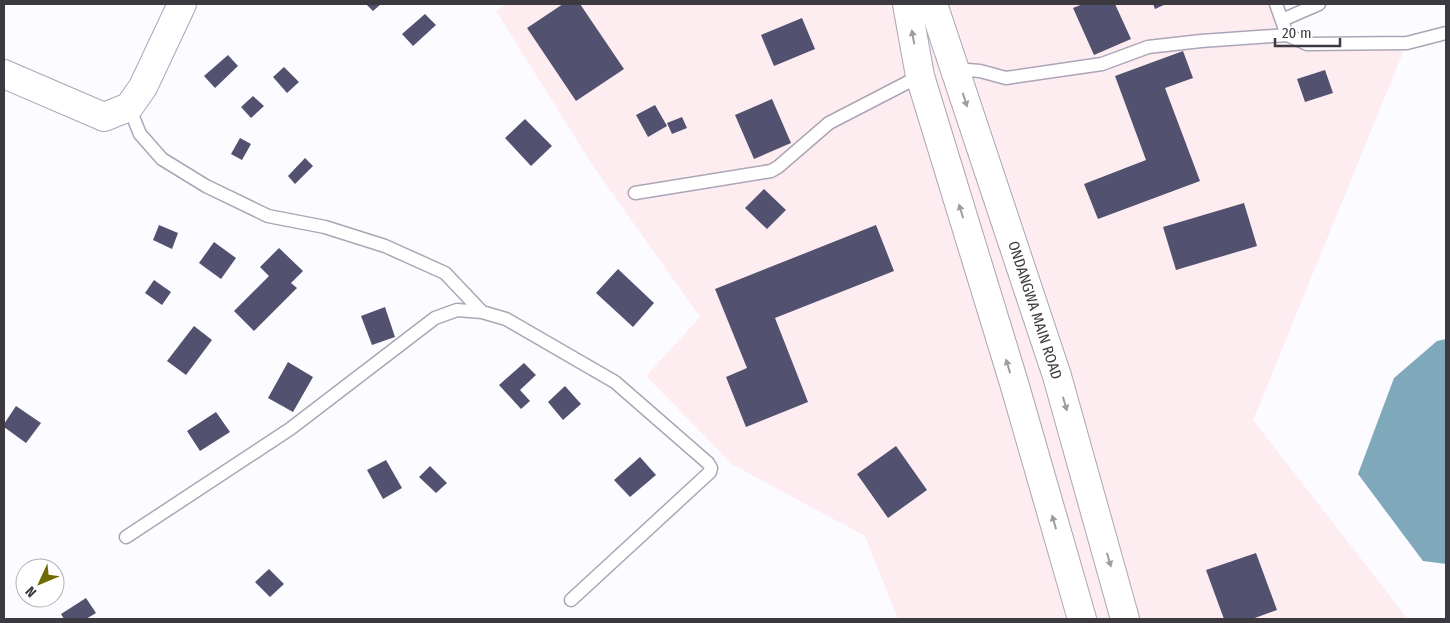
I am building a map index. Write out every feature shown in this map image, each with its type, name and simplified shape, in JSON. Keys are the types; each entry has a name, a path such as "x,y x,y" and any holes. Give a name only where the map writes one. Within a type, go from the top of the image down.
{"main road":[{"path":"4,74 104,117 130,107 143,87 182,4"},
{"path":"907,4 920,76 1011,374 1082,619"},
{"name":"ONDANGWA MAIN ROAD","path":"933,4 1057,376 1125,619"}],"lane":[{"path":"1276,4 1287,35"},
{"path":"1282,20 1319,4"},
{"path":"955,68 980,71 1006,78 1102,64 1148,47 1201,41 1287,35 1307,44 1397,44 1446,33"},
{"path":"635,193 771,172 830,123 920,76"},
{"path":"130,107 140,134 162,159 206,186 268,216 325,227 385,246 445,273 482,312"},
{"path":"126,537 290,429 435,318 457,310 482,312 506,319 615,382 708,463 711,468 710,472 570,600"}],"shaded area":[{"path":"506,4 1276,4 1287,35 1307,44 1407,43 1253,420 1408,619 898,619 865,536 733,465 646,376 700,317 593,166 496,11"}],"water":[{"path":"1446,339 1446,564 1423,561 1358,474 1394,378 1437,341"}],"building":[{"path":"366,4 381,4 373,11"},
{"path":"563,4 580,4 624,69 576,101 527,28"},
{"path":"1083,4 1115,4 1131,39 1094,55 1073,8"},
{"path":"1153,4 1166,4 1155,9"},
{"path":"425,14 436,25 413,46 402,34"},
{"path":"802,18 815,49 774,66 761,35"},
{"path":"1183,51 1193,78 1165,88 1200,181 1098,219 1084,184 1146,160 1115,76"},
{"path":"228,55 238,66 215,88 204,76"},
{"path":"284,67 299,82 287,93 273,77"},
{"path":"1325,70 1333,93 1305,102 1297,79"},
{"path":"253,96 264,106 251,118 241,107"},
{"path":"772,99 791,143 754,159 735,115"},
{"path":"655,105 667,126 648,137 636,115"},
{"path":"682,117 687,128 672,134 667,123"},
{"path":"525,119 552,146 531,166 505,138"},
{"path":"240,138 251,144 242,160 231,154"},
{"path":"305,158 313,166 295,184 288,176"},
{"path":"764,189 786,210 767,229 745,208"},
{"path":"1244,203 1257,246 1176,270 1163,227"},
{"path":"159,225 178,233 172,249 153,240"},
{"path":"876,225 894,271 775,318 808,402 746,427 726,377 747,368 715,289"},
{"path":"214,242 236,258 221,279 199,263"},
{"path":"279,248 303,271 291,283 297,288 254,331 234,311 269,276 260,267"},
{"path":"618,269 654,303 633,327 596,293"},
{"path":"154,280 171,292 162,305 145,293"},
{"path":"385,307 395,337 372,345 361,316"},
{"path":"194,326 212,340 186,375 167,361"},
{"path":"288,362 313,377 293,412 268,398"},
{"path":"524,363 536,375 520,390 530,401 521,409 499,385"},
{"path":"565,386 581,404 563,420 548,402"},
{"path":"16,406 41,423 26,443 4,427"},
{"path":"216,412 230,432 200,451 187,431"},
{"path":"896,446 927,490 888,518 857,474"},
{"path":"640,457 656,475 630,497 614,480"},
{"path":"386,460 402,488 383,499 367,470"},
{"path":"430,466 447,483 436,493 419,477"},
{"path":"1256,553 1277,610 1252,619 1224,619 1206,570"},
{"path":"269,569 284,584 270,597 255,582"},
{"path":"86,598 96,613 86,619 64,619 61,614"}]}
